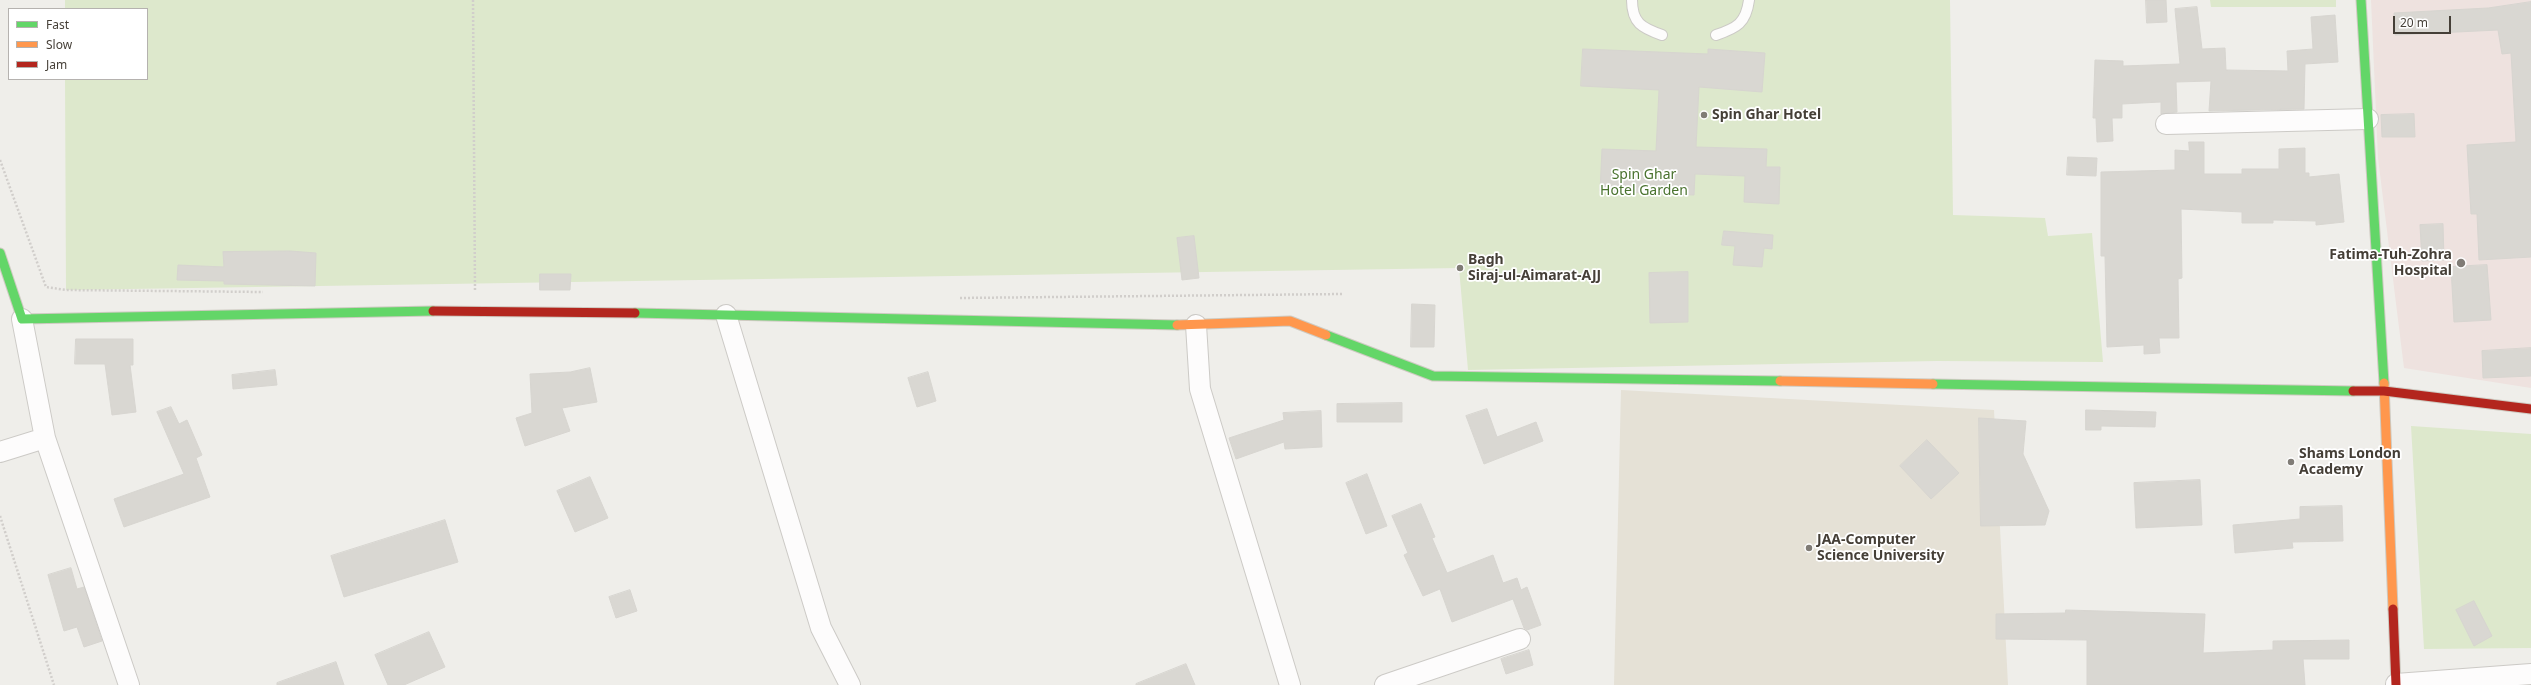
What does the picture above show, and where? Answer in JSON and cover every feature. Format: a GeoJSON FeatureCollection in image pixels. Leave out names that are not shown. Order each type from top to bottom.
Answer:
{"type":"FeatureCollection","features":[{"type":"Feature","properties":{"kind":"street"},"geometry":{"type":"LineString","coordinates":[[2361,0],[2384,391],[2396,685],[2531,674]]}},
{"type":"Feature","properties":{"kind":"street"},"geometry":{"type":"LineString","coordinates":[[2166,124],[2368,118]]}},
{"type":"Feature","properties":{"kind":"street"},"geometry":{"type":"LineString","coordinates":[[0,253],[22,319],[45,438],[129,685]]}},
{"type":"Feature","properties":{"kind":"street"},"geometry":{"type":"LineString","coordinates":[[22,319],[475,310],[1196,325],[1290,321],[1433,376],[2384,391],[2531,409]]}},
{"type":"Feature","properties":{"kind":"street"},"geometry":{"type":"LineString","coordinates":[[726,316],[821,628],[850,685]]}},
{"type":"Feature","properties":{"kind":"street"},"geometry":{"type":"LineString","coordinates":[[1196,325],[1200,389],[1290,685]]}},
{"type":"Feature","properties":{"kind":"street"},"geometry":{"type":"LineString","coordinates":[[0,452],[45,438]]}},
{"type":"Feature","properties":{"kind":"street"},"geometry":{"type":"LineString","coordinates":[[1385,685],[1520,639]]}},
{"type":"Feature","properties":{"kind":"lane"},"geometry":{"type":"LineString","coordinates":[[1632,0],[1632,11],[1641,27],[1662,35]]}},
{"type":"Feature","properties":{"kind":"lane"},"geometry":{"type":"LineString","coordinates":[[1716,35],[1735,28],[1747,14],[1749,0]]}},
{"type":"Feature","properties":{"kind":"path"},"geometry":{"type":"LineString","coordinates":[[473,0],[475,310]]}},
{"type":"Feature","properties":{"kind":"path"},"geometry":{"type":"LineString","coordinates":[[0,160],[46,287],[66,290],[269,292]]}},
{"type":"Feature","properties":{"kind":"path"},"geometry":{"type":"LineString","coordinates":[[956,298],[1342,294]]}},
{"type":"Feature","properties":{"kind":"path"},"geometry":{"type":"LineString","coordinates":[[0,516],[54,685]]}},
{"type":"Feature","properties":{"kind":"shaded area","name":"Fatima-Tuh-Zohra Hospital"},"geometry":{"type":"Polygon","coordinates":[[[2371,0],[2531,0],[2531,388],[2404,368],[2378,158],[2371,0]]]}},
{"type":"Feature","properties":{"kind":"shaded area","name":"JAA-Computer Science University"},"geometry":{"type":"Polygon","coordinates":[[[1621,390],[1994,410],[2008,685],[1614,685],[1621,390]]]}},
{"type":"Feature","properties":{"kind":"green space","name":"Spin Ghar Hotel Garden"},"geometry":{"type":"Polygon","coordinates":[[[65,0],[1950,0],[1953,215],[2045,218],[2048,236],[2092,233],[2103,362],[1937,361],[1468,370],[1459,268],[66,290],[65,80],[148,80],[148,8],[65,8],[65,0]]]}},
{"type":"Feature","properties":{"kind":"green space"},"geometry":{"type":"Polygon","coordinates":[[[2210,0],[2336,0],[2336,7],[2211,7],[2210,0]]]}},
{"type":"Feature","properties":{"kind":"green space"},"geometry":{"type":"Polygon","coordinates":[[[2411,426],[2531,434],[2531,648],[2424,649],[2411,426]]]}},
{"type":"Feature","properties":{"kind":"building"},"geometry":{"type":"Polygon","coordinates":[[[2146,0],[2166,0],[2167,22],[2147,23],[2146,0]]]}},
{"type":"Feature","properties":{"kind":"building"},"geometry":{"type":"Polygon","coordinates":[[[2531,2],[2531,257],[2479,260],[2477,214],[2471,214],[2467,145],[2516,142],[2511,53],[2502,54],[2498,30],[2395,35],[2394,13],[2488,8],[2531,2]]]}},
{"type":"Feature","properties":{"kind":"building"},"geometry":{"type":"Polygon","coordinates":[[[2197,7],[2202,49],[2225,48],[2226,70],[2288,71],[2287,51],[2313,49],[2311,17],[2335,15],[2338,62],[2305,64],[2304,109],[2209,111],[2211,81],[2176,82],[2177,112],[2161,114],[2161,102],[2122,104],[2122,118],[2112,118],[2113,141],[2097,142],[2096,118],[2093,118],[2095,60],[2123,61],[2123,66],[2180,64],[2175,9],[2197,7]]]}},
{"type":"Feature","properties":{"kind":"building"},"geometry":{"type":"Polygon","coordinates":[[[1583,49],[1708,54],[1708,49],[1765,53],[1762,92],[1699,87],[1696,147],[1767,149],[1766,167],[1780,167],[1779,204],[1744,202],[1745,176],[1695,174],[1694,195],[1600,191],[1602,149],[1656,151],[1659,90],[1581,86],[1583,49]]]}},
{"type":"Feature","properties":{"kind":"building"},"geometry":{"type":"Polygon","coordinates":[[[2414,114],[2415,137],[2382,137],[2381,115],[2414,114]]]}},
{"type":"Feature","properties":{"kind":"building"},"geometry":{"type":"Polygon","coordinates":[[[2189,142],[2204,142],[2204,174],[2242,174],[2242,169],[2279,169],[2279,149],[2305,148],[2305,173],[2309,173],[2309,177],[2339,174],[2344,222],[2316,225],[2316,221],[2273,220],[2273,223],[2242,223],[2242,212],[2181,209],[2182,278],[2178,279],[2179,338],[2159,338],[2160,353],[2144,354],[2144,345],[2107,347],[2105,256],[2101,256],[2101,172],[2175,170],[2175,150],[2189,151],[2189,142]]]}},
{"type":"Feature","properties":{"kind":"building"},"geometry":{"type":"Polygon","coordinates":[[[2068,157],[2097,158],[2096,176],[2067,175],[2068,157]]]}},
{"type":"Feature","properties":{"kind":"building"},"geometry":{"type":"Polygon","coordinates":[[[2443,224],[2444,260],[2422,261],[2420,225],[2443,224]]]}},
{"type":"Feature","properties":{"kind":"building"},"geometry":{"type":"Polygon","coordinates":[[[1724,231],[1773,235],[1772,249],[1764,248],[1762,267],[1733,265],[1735,246],[1722,245],[1724,231]]]}},
{"type":"Feature","properties":{"kind":"building"},"geometry":{"type":"Polygon","coordinates":[[[1194,236],[1199,278],[1182,280],[1177,238],[1194,236]]]}},
{"type":"Feature","properties":{"kind":"building"},"geometry":{"type":"Polygon","coordinates":[[[290,251],[316,253],[315,286],[224,284],[224,281],[177,280],[178,265],[224,267],[223,252],[290,251]]]}},
{"type":"Feature","properties":{"kind":"building"},"geometry":{"type":"Polygon","coordinates":[[[2487,265],[2491,320],[2454,322],[2451,267],[2487,265]]]}},
{"type":"Feature","properties":{"kind":"building"},"geometry":{"type":"Polygon","coordinates":[[[1688,272],[1688,322],[1650,323],[1649,273],[1688,272]]]}},
{"type":"Feature","properties":{"kind":"building"},"geometry":{"type":"Polygon","coordinates":[[[540,274],[571,274],[570,290],[540,290],[540,274]]]}},
{"type":"Feature","properties":{"kind":"building"},"geometry":{"type":"Polygon","coordinates":[[[1412,304],[1435,305],[1434,347],[1411,347],[1412,304]]]}},
{"type":"Feature","properties":{"kind":"building"},"geometry":{"type":"Polygon","coordinates":[[[76,339],[133,339],[133,365],[130,365],[136,412],[112,415],[105,364],[75,364],[76,339]]]}},
{"type":"Feature","properties":{"kind":"building"},"geometry":{"type":"Polygon","coordinates":[[[2531,348],[2531,376],[2483,378],[2482,351],[2531,348]]]}},
{"type":"Feature","properties":{"kind":"building"},"geometry":{"type":"Polygon","coordinates":[[[590,368],[597,402],[562,408],[570,431],[525,446],[516,418],[532,413],[530,374],[570,372],[590,368]]]}},
{"type":"Feature","properties":{"kind":"building"},"geometry":{"type":"Polygon","coordinates":[[[275,370],[277,385],[233,389],[232,375],[275,370]]]}},
{"type":"Feature","properties":{"kind":"building"},"geometry":{"type":"Polygon","coordinates":[[[928,372],[936,401],[917,407],[908,378],[928,372]]]}},
{"type":"Feature","properties":{"kind":"building"},"geometry":{"type":"Polygon","coordinates":[[[1402,403],[1402,422],[1337,422],[1337,404],[1402,403]]]}},
{"type":"Feature","properties":{"kind":"building"},"geometry":{"type":"Polygon","coordinates":[[[171,407],[179,424],[187,420],[202,455],[196,458],[210,497],[124,527],[114,499],[184,474],[157,412],[171,407]]]}},
{"type":"Feature","properties":{"kind":"building"},"geometry":{"type":"Polygon","coordinates":[[[1487,409],[1497,437],[1536,422],[1543,441],[1484,464],[1466,416],[1487,409]]]}},
{"type":"Feature","properties":{"kind":"building"},"geometry":{"type":"Polygon","coordinates":[[[2086,410],[2156,412],[2155,427],[2101,426],[2101,430],[2086,430],[2086,410]]]}},
{"type":"Feature","properties":{"kind":"building"},"geometry":{"type":"Polygon","coordinates":[[[1321,411],[1322,447],[1285,449],[1284,442],[1236,459],[1229,438],[1284,420],[1283,413],[1321,411]]]}},
{"type":"Feature","properties":{"kind":"building"},"geometry":{"type":"Polygon","coordinates":[[[1979,418],[2026,421],[2023,454],[2049,511],[2045,525],[1981,526],[1979,418]]]}},
{"type":"Feature","properties":{"kind":"building"},"geometry":{"type":"Polygon","coordinates":[[[1927,440],[1959,473],[1931,499],[1900,466],[1927,440]]]}},
{"type":"Feature","properties":{"kind":"building"},"geometry":{"type":"Polygon","coordinates":[[[1367,474],[1387,526],[1366,534],[1346,483],[1367,474]]]}},
{"type":"Feature","properties":{"kind":"building"},"geometry":{"type":"Polygon","coordinates":[[[590,477],[608,518],[575,532],[557,491],[590,477]]]}},
{"type":"Feature","properties":{"kind":"building"},"geometry":{"type":"Polygon","coordinates":[[[2200,480],[2202,525],[2136,528],[2134,483],[2200,480]]]}},
{"type":"Feature","properties":{"kind":"building"},"geometry":{"type":"Polygon","coordinates":[[[1421,504],[1435,537],[1432,538],[1447,573],[1493,555],[1503,583],[1517,578],[1521,590],[1527,587],[1541,625],[1527,630],[1524,628],[1513,599],[1452,622],[1440,589],[1423,596],[1404,555],[1408,553],[1392,516],[1421,504]]]}},
{"type":"Feature","properties":{"kind":"building"},"geometry":{"type":"Polygon","coordinates":[[[2342,506],[2343,541],[2292,542],[2293,548],[2235,553],[2233,525],[2300,519],[2300,507],[2342,506]]]}},
{"type":"Feature","properties":{"kind":"building"},"geometry":{"type":"Polygon","coordinates":[[[445,520],[458,562],[344,597],[331,556],[445,520]]]}},
{"type":"Feature","properties":{"kind":"building"},"geometry":{"type":"Polygon","coordinates":[[[71,568],[77,589],[84,587],[102,641],[84,647],[77,627],[64,631],[48,575],[71,568]]]}},
{"type":"Feature","properties":{"kind":"building"},"geometry":{"type":"Polygon","coordinates":[[[630,590],[637,611],[616,618],[609,597],[630,590]]]}},
{"type":"Feature","properties":{"kind":"building"},"geometry":{"type":"Polygon","coordinates":[[[2474,601],[2492,636],[2474,646],[2456,610],[2474,601]]]}},
{"type":"Feature","properties":{"kind":"building"},"geometry":{"type":"Polygon","coordinates":[[[2066,610],[2205,614],[2203,653],[2273,650],[2273,641],[2349,640],[2349,659],[2303,659],[2305,685],[2087,685],[2087,640],[1996,639],[1996,614],[2065,613],[2066,610]]]}},
{"type":"Feature","properties":{"kind":"building"},"geometry":{"type":"Polygon","coordinates":[[[429,632],[445,667],[404,685],[388,685],[375,655],[429,632]]]}},
{"type":"Feature","properties":{"kind":"building"},"geometry":{"type":"Polygon","coordinates":[[[1529,650],[1533,665],[1506,674],[1501,659],[1529,650]]]}},
{"type":"Feature","properties":{"kind":"building"},"geometry":{"type":"Polygon","coordinates":[[[336,662],[344,685],[277,685],[277,683],[336,662]]]}},
{"type":"Feature","properties":{"kind":"building"},"geometry":{"type":"Polygon","coordinates":[[[1186,664],[1195,685],[1136,685],[1136,684],[1186,664]]]}},
{"type":"Feature","properties":{"kind":"traffic: fast"},"geometry":{"type":"LineString","coordinates":[[2361,0],[2384,383]]}},
{"type":"Feature","properties":{"kind":"traffic: fast"},"geometry":{"type":"LineString","coordinates":[[0,253],[22,319],[433,311]]}},
{"type":"Feature","properties":{"kind":"traffic: fast"},"geometry":{"type":"LineString","coordinates":[[635,313],[1177,325]]}},
{"type":"Feature","properties":{"kind":"traffic: fast"},"geometry":{"type":"LineString","coordinates":[[1326,335],[1433,376],[1780,381]]}},
{"type":"Feature","properties":{"kind":"traffic: fast"},"geometry":{"type":"LineString","coordinates":[[1933,384],[2353,391]]}},
{"type":"Feature","properties":{"kind":"traffic: slow"},"geometry":{"type":"LineString","coordinates":[[1177,325],[1290,321],[1326,335]]}},
{"type":"Feature","properties":{"kind":"traffic: slow"},"geometry":{"type":"LineString","coordinates":[[1780,381],[1933,384]]}},
{"type":"Feature","properties":{"kind":"traffic: slow"},"geometry":{"type":"LineString","coordinates":[[2384,383],[2393,609]]}},
{"type":"Feature","properties":{"kind":"traffic: jam"},"geometry":{"type":"LineString","coordinates":[[433,311],[635,313]]}},
{"type":"Feature","properties":{"kind":"traffic: jam"},"geometry":{"type":"LineString","coordinates":[[2353,391],[2384,391],[2531,409]]}},
{"type":"Feature","properties":{"kind":"traffic: jam"},"geometry":{"type":"LineString","coordinates":[[2393,609],[2396,685]]}},
{"type":"Feature","properties":{"kind":"place","name":"Spin Ghar Hotel"},"geometry":{"type":"Point","coordinates":[1704,115]}},
{"type":"Feature","properties":{"kind":"place","name":"Fatima-Tuh-Zohra Hospital"},"geometry":{"type":"Point","coordinates":[2461,263]}},
{"type":"Feature","properties":{"kind":"place","name":"Bagh Siraj-ul-Aimarat-AJJ"},"geometry":{"type":"Point","coordinates":[1460,268]}},
{"type":"Feature","properties":{"kind":"place","name":"Shams London Academy"},"geometry":{"type":"Point","coordinates":[2291,462]}},
{"type":"Feature","properties":{"kind":"place","name":"JAA-Computer Science University"},"geometry":{"type":"Point","coordinates":[1809,548]}}]}
